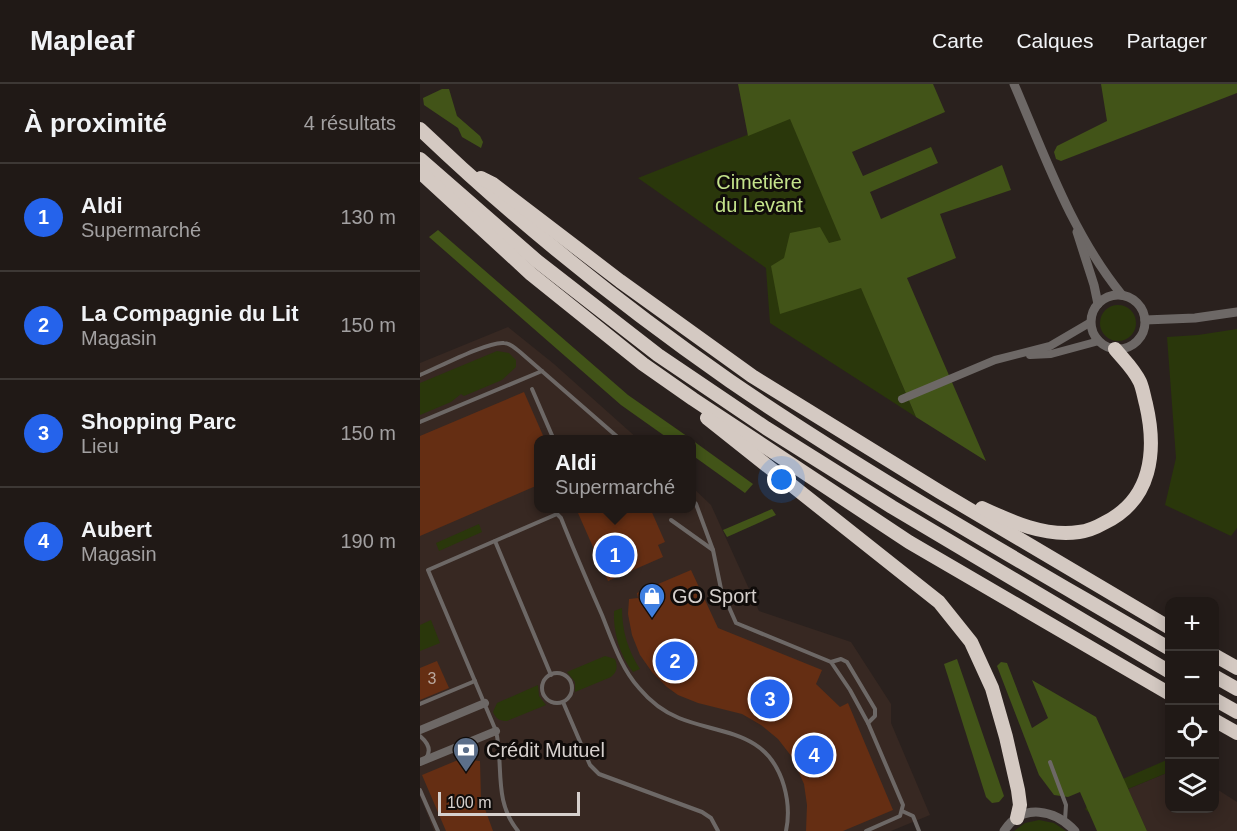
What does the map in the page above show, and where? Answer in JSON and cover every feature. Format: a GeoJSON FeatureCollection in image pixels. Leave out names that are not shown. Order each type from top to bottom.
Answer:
{"type":"FeatureCollection","features":[{"type":"Feature","properties":{"kind":"highway"},"geometry":{"type":"LineString","coordinates":[[420,129],[460,168],[567,258],[730,380],[900,489],[1165,646]]}},
{"type":"Feature","properties":{"kind":"highway"},"geometry":{"type":"LineString","coordinates":[[420,159],[537,261],[658,355],[766,428],[882,501],[1165,669]]}},
{"type":"Feature","properties":{"kind":"highway"},"geometry":{"type":"LineString","coordinates":[[460,168],[493,184],[620,281],[752,376],[940,492],[1165,625]]}},
{"type":"Feature","properties":{"kind":"highway"},"geometry":{"type":"LineString","coordinates":[[420,172],[531,274],[643,364],[693,399],[909,542],[1165,691]]}},
{"type":"Feature","properties":{"kind":"highway"},"geometry":{"type":"LineString","coordinates":[[940,492],[957,495],[1007,520],[1054,532],[1079,532],[1096,527],[1121,512],[1137,496],[1148,475],[1152,455],[1151,436],[1141,384],[1134,371],[1115,349]]}},
{"type":"Feature","properties":{"kind":"highway"},"geometry":{"type":"LineString","coordinates":[[693,399],[709,420],[939,602],[955,620],[971,642],[992,688],[1018,790],[1020,805],[1017,818]]}},
{"type":"Feature","properties":{"kind":"highway"},"geometry":{"type":"LineString","coordinates":[[1219,657],[1237,668]]}},
{"type":"Feature","properties":{"kind":"highway"},"geometry":{"type":"LineString","coordinates":[[1219,678],[1237,689]]}},
{"type":"Feature","properties":{"kind":"highway"},"geometry":{"type":"LineString","coordinates":[[1219,701],[1237,712]]}},
{"type":"Feature","properties":{"kind":"highway"},"geometry":{"type":"LineString","coordinates":[[1219,722],[1237,733]]}},
{"type":"Feature","properties":{"kind":"street"},"geometry":{"type":"LineString","coordinates":[[1014,84],[1073,218],[1098,304]]}},
{"type":"Feature","properties":{"kind":"street"},"geometry":{"type":"LineString","coordinates":[[1073,218],[1110,280],[1122,296],[1138,304],[1143,312],[1144,330],[1140,338],[1133,345],[1115,349],[1106,347],[1099,341],[1092,329],[1091,316],[1098,304],[1113,296],[1122,296]]}},
{"type":"Feature","properties":{"kind":"street"},"geometry":{"type":"LineString","coordinates":[[1145,320],[1195,318],[1237,312]]}},
{"type":"Feature","properties":{"kind":"street"},"geometry":{"type":"LineString","coordinates":[[1026,354],[1050,346],[1091,322]]}},
{"type":"Feature","properties":{"kind":"street"},"geometry":{"type":"LineString","coordinates":[[902,399],[995,360],[1012,355],[1051,354],[1099,341]]}},
{"type":"Feature","properties":{"kind":"street"},"geometry":{"type":"LineString","coordinates":[[420,730],[485,703]]}},
{"type":"Feature","properties":{"kind":"street"},"geometry":{"type":"LineString","coordinates":[[422,762],[496,731]]}},
{"type":"Feature","properties":{"kind":"street"},"geometry":{"type":"LineString","coordinates":[[1004,831],[1017,818],[1029,813],[1041,812],[1054,814],[1065,820],[1075,831]]}},
{"type":"Feature","properties":{"kind":"lane"},"geometry":{"type":"LineString","coordinates":[[420,375],[502,342],[513,347],[615,435]]}},
{"type":"Feature","properties":{"kind":"lane"},"geometry":{"type":"LineString","coordinates":[[420,422],[542,371]]}},
{"type":"Feature","properties":{"kind":"lane"},"geometry":{"type":"LineString","coordinates":[[532,389],[552,435]]}},
{"type":"Feature","properties":{"kind":"lane"},"geometry":{"type":"LineString","coordinates":[[696,504],[713,550],[721,589],[736,623],[831,663],[850,690],[867,723],[900,796],[903,812]]}},
{"type":"Feature","properties":{"kind":"lane"},"geometry":{"type":"LineString","coordinates":[[518,831],[505,807],[501,793],[500,746],[496,731],[428,570],[557,514],[561,518],[630,677],[647,697],[672,714],[700,725],[737,734],[751,741],[763,752],[782,778],[788,809],[786,831]]}},
{"type":"Feature","properties":{"kind":"lane"},"geometry":{"type":"LineString","coordinates":[[671,520],[713,550]]}},
{"type":"Feature","properties":{"kind":"lane"},"geometry":{"type":"LineString","coordinates":[[495,541],[551,675]]}},
{"type":"Feature","properties":{"kind":"lane"},"geometry":{"type":"LineString","coordinates":[[831,663],[841,659],[847,662],[875,709],[875,716],[867,723]]}},
{"type":"Feature","properties":{"kind":"lane"},"geometry":{"type":"LineString","coordinates":[[551,675],[564,675],[570,682],[571,692],[563,702],[551,703],[542,692],[543,683],[551,675]]}},
{"type":"Feature","properties":{"kind":"lane"},"geometry":{"type":"LineString","coordinates":[[420,704],[475,681]]}},
{"type":"Feature","properties":{"kind":"lane"},"geometry":{"type":"LineString","coordinates":[[563,702],[594,770],[599,774],[702,812],[711,818],[718,831]]}},
{"type":"Feature","properties":{"kind":"lane"},"geometry":{"type":"LineString","coordinates":[[420,736],[427,742],[429,749],[428,755],[422,762]]}},
{"type":"Feature","properties":{"kind":"lane"},"geometry":{"type":"LineString","coordinates":[[1050,762],[1065,805],[1065,820]]}},
{"type":"Feature","properties":{"kind":"lane"},"geometry":{"type":"LineString","coordinates":[[420,790],[438,831]]}},
{"type":"Feature","properties":{"kind":"lane"},"geometry":{"type":"LineString","coordinates":[[867,831],[897,818],[903,812]]}},
{"type":"Feature","properties":{"kind":"lane"},"geometry":{"type":"LineString","coordinates":[[903,812],[913,816],[919,831]]}},
{"type":"Feature","properties":{"kind":"shaded area"},"geometry":{"type":"Polygon","coordinates":[[[508,327],[554,364],[634,435],[534,435],[534,513],[696,513],[696,491],[711,505],[759,611],[851,642],[891,704],[891,723],[930,815],[891,831],[434,831],[420,796],[420,363],[508,327]]]}},
{"type":"Feature","properties":{"kind":"shaded area"},"geometry":{"type":"Polygon","coordinates":[[[1165,774],[1165,813],[1219,813],[1219,791],[1237,802],[1237,831],[1147,831],[1128,789],[1165,774]]]}},
{"type":"Feature","properties":{"kind":"green space"},"geometry":{"type":"Polygon","coordinates":[[[738,84],[933,84],[945,112],[852,152],[863,176],[931,147],[938,163],[870,192],[881,219],[1002,165],[1011,190],[940,214],[956,258],[907,278],[986,461],[916,417],[861,288],[780,314],[771,266],[784,258],[790,233],[820,227],[829,243],[841,240],[790,119],[748,136],[738,84]]]}},
{"type":"Feature","properties":{"kind":"green space"},"geometry":{"type":"Polygon","coordinates":[[[1101,84],[1237,84],[1237,93],[1061,161],[1056,159],[1054,152],[1057,146],[1107,121],[1101,84]]]}},
{"type":"Feature","properties":{"kind":"green space"},"geometry":{"type":"Polygon","coordinates":[[[442,89],[449,89],[457,116],[480,136],[483,142],[481,148],[462,137],[458,128],[424,105],[423,98],[442,89]]]}},
{"type":"Feature","properties":{"kind":"green space","name":"Cimetière du Levant"},"geometry":{"type":"Polygon","coordinates":[[[790,118],[916,417],[770,323],[766,268],[638,178],[790,118]]]}},
{"type":"Feature","properties":{"kind":"green space"},"geometry":{"type":"Polygon","coordinates":[[[438,230],[628,395],[685,435],[663,435],[621,405],[429,237],[438,230]]]}},
{"type":"Feature","properties":{"kind":"green space"},"geometry":{"type":"Polygon","coordinates":[[[1118,305],[1131,310],[1136,323],[1131,336],[1118,341],[1105,336],[1100,323],[1105,310],[1118,305]]]}},
{"type":"Feature","properties":{"kind":"green space"},"geometry":{"type":"Polygon","coordinates":[[[1237,329],[1237,528],[1231,536],[1165,505],[1176,458],[1167,337],[1237,329]]]}},
{"type":"Feature","properties":{"kind":"green space"},"geometry":{"type":"Polygon","coordinates":[[[497,351],[509,353],[516,360],[516,367],[502,380],[464,396],[461,394],[451,402],[420,415],[420,383],[497,351]]]}},
{"type":"Feature","properties":{"kind":"green space"},"geometry":{"type":"Polygon","coordinates":[[[696,443],[753,484],[745,493],[696,458],[696,443]]]}},
{"type":"Feature","properties":{"kind":"green space"},"geometry":{"type":"Polygon","coordinates":[[[772,509],[776,515],[727,537],[723,530],[772,509]]]}},
{"type":"Feature","properties":{"kind":"green space"},"geometry":{"type":"Polygon","coordinates":[[[479,524],[482,532],[439,551],[436,543],[479,524]]]}},
{"type":"Feature","properties":{"kind":"green space"},"geometry":{"type":"Polygon","coordinates":[[[622,608],[626,640],[640,669],[633,672],[621,651],[615,627],[614,611],[622,608]]]}},
{"type":"Feature","properties":{"kind":"green space"},"geometry":{"type":"Polygon","coordinates":[[[431,620],[440,643],[420,651],[420,625],[431,620]]]}},
{"type":"Feature","properties":{"kind":"green space"},"geometry":{"type":"Polygon","coordinates":[[[605,656],[615,659],[616,669],[613,675],[575,692],[575,682],[567,672],[605,656]]]}},
{"type":"Feature","properties":{"kind":"green space"},"geometry":{"type":"Polygon","coordinates":[[[957,659],[1004,796],[999,802],[992,803],[986,797],[944,664],[957,659]]]}},
{"type":"Feature","properties":{"kind":"green space"},"geometry":{"type":"Polygon","coordinates":[[[1001,662],[1007,663],[1032,728],[1048,718],[1032,680],[1096,717],[1147,831],[1097,831],[1080,792],[1068,797],[1054,795],[1039,775],[997,666],[1001,662]]]}},
{"type":"Feature","properties":{"kind":"green space"},"geometry":{"type":"Polygon","coordinates":[[[538,685],[539,696],[546,705],[507,721],[495,716],[493,712],[497,703],[538,685]]]}},
{"type":"Feature","properties":{"kind":"green space"},"geometry":{"type":"Polygon","coordinates":[[[1165,761],[1165,774],[1128,789],[1091,814],[1085,809],[1102,788],[1165,761]]]}},
{"type":"Feature","properties":{"kind":"green space"},"geometry":{"type":"Polygon","coordinates":[[[1039,820],[1054,823],[1066,831],[1014,831],[1025,823],[1039,820]]]}},
{"type":"Feature","properties":{"kind":"building"},"geometry":{"type":"Polygon","coordinates":[[[524,392],[543,435],[534,435],[534,487],[420,536],[420,436],[524,392]]]}},
{"type":"Feature","properties":{"kind":"building"},"geometry":{"type":"Polygon","coordinates":[[[578,513],[652,513],[665,542],[658,545],[663,557],[608,581],[578,513]]]}},
{"type":"Feature","properties":{"kind":"building"},"geometry":{"type":"Polygon","coordinates":[[[691,570],[718,628],[822,670],[816,684],[840,707],[848,703],[893,810],[843,831],[806,831],[807,805],[804,784],[792,757],[778,739],[761,725],[742,714],[698,703],[678,695],[652,672],[640,655],[632,635],[628,614],[629,599],[638,598],[637,593],[691,570]]]}},
{"type":"Feature","properties":{"kind":"building"},"geometry":{"type":"Polygon","coordinates":[[[437,661],[449,688],[420,700],[420,668],[437,661]]]}},
{"type":"Feature","properties":{"kind":"building"},"geometry":{"type":"Polygon","coordinates":[[[470,755],[471,760],[480,761],[481,798],[493,831],[446,831],[422,775],[470,755]]]}},
{"type":"Feature","properties":{"kind":"place","name":"Aldi"},"geometry":{"type":"Point","coordinates":[615,555]}},
{"type":"Feature","properties":{"kind":"place","name":"GO Sport"},"geometry":{"type":"Point","coordinates":[652,619]}},
{"type":"Feature","properties":{"kind":"place","name":"La Compagnie du Lit"},"geometry":{"type":"Point","coordinates":[675,661]}},
{"type":"Feature","properties":{"kind":"place","name":"Shopping Parc"},"geometry":{"type":"Point","coordinates":[770,699]}},
{"type":"Feature","properties":{"kind":"place","name":"Aubert"},"geometry":{"type":"Point","coordinates":[814,755]}},
{"type":"Feature","properties":{"kind":"place","name":"Crédit Mutuel"},"geometry":{"type":"Point","coordinates":[466,773]}}]}
